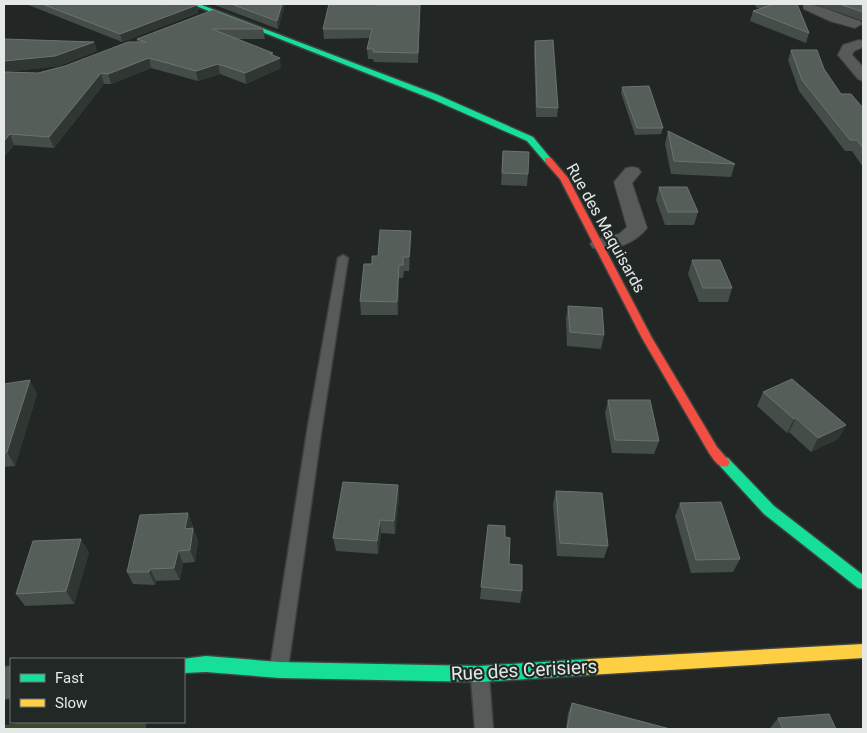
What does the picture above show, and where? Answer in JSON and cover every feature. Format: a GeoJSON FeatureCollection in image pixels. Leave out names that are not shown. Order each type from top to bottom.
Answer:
{"type":"FeatureCollection","features":[{"type":"Feature","properties":{"kind":"street","name":"Rue des Maquisards"},"geometry":{"type":"LineString","coordinates":[[194,4],[434,97],[530,139],[564,178],[600,244],[647,338],[713,450],[769,510],[863,583]]}},
{"type":"Feature","properties":{"kind":"street"},"geometry":{"type":"LineString","coordinates":[[809,4],[809,6],[835,18],[859,23]]}},
{"type":"Feature","properties":{"kind":"street"},"geometry":{"type":"LineString","coordinates":[[199,19],[216,12]]}},
{"type":"Feature","properties":{"kind":"street"},"geometry":{"type":"LineString","coordinates":[[859,23],[847,29],[849,36],[861,45]]}},
{"type":"Feature","properties":{"kind":"street"},"geometry":{"type":"LineString","coordinates":[[861,45],[848,48],[845,55],[863,76]]}},
{"type":"Feature","properties":{"kind":"street"},"geometry":{"type":"LineString","coordinates":[[600,244],[626,238],[637,228],[623,182],[632,172]]}},
{"type":"Feature","properties":{"kind":"street","name":"Rue des Cerisiers"},"geometry":{"type":"LineString","coordinates":[[185,666],[206,664],[279,670],[480,674],[863,651]]}},
{"type":"Feature","properties":{"kind":"lane"},"geometry":{"type":"LineString","coordinates":[[279,670],[315,426],[343,258]]}},
{"type":"Feature","properties":{"kind":"lane"},"geometry":{"type":"LineString","coordinates":[[480,674],[484,729]]}},
{"type":"Feature","properties":{"kind":"green space"},"geometry":{"type":"Polygon","coordinates":[[[19,723],[146,723],[146,729],[4,729],[4,725],[19,723]]]}},
{"type":"Feature","properties":{"kind":"building"},"geometry":{"type":"Polygon","coordinates":[[[42,4],[193,4],[197,5],[120,34],[42,4]]]}},
{"type":"Feature","properties":{"kind":"building"},"geometry":{"type":"Polygon","coordinates":[[[231,4],[282,4],[277,21],[231,4]]]}},
{"type":"Feature","properties":{"kind":"building"},"geometry":{"type":"Polygon","coordinates":[[[329,4],[420,5],[418,53],[373,52],[374,49],[367,49],[372,29],[323,29],[329,4]]]}},
{"type":"Feature","properties":{"kind":"building"},"geometry":{"type":"Polygon","coordinates":[[[774,4],[797,4],[809,33],[753,11],[774,4]]]}},
{"type":"Feature","properties":{"kind":"building"},"geometry":{"type":"Polygon","coordinates":[[[839,4],[863,4],[863,12],[839,4]]]}},
{"type":"Feature","properties":{"kind":"building"},"geometry":{"type":"Polygon","coordinates":[[[213,10],[263,29],[212,29],[273,53],[270,54],[280,58],[245,73],[218,64],[196,71],[149,58],[108,74],[101,73],[49,137],[10,134],[4,141],[4,72],[38,73],[65,66],[128,42],[146,42],[137,39],[213,10]]]}},
{"type":"Feature","properties":{"kind":"building"},"geometry":{"type":"Polygon","coordinates":[[[4,39],[94,42],[55,56],[4,61],[4,39]]]}},
{"type":"Feature","properties":{"kind":"building"},"geometry":{"type":"Polygon","coordinates":[[[553,40],[558,108],[537,107],[535,41],[553,40]]]}},
{"type":"Feature","properties":{"kind":"building"},"geometry":{"type":"Polygon","coordinates":[[[791,50],[817,50],[824,69],[841,94],[851,94],[863,108],[863,148],[857,140],[850,140],[802,80],[791,50]]]}},
{"type":"Feature","properties":{"kind":"building"},"geometry":{"type":"Polygon","coordinates":[[[649,86],[663,128],[637,128],[622,87],[649,86]]]}},
{"type":"Feature","properties":{"kind":"building"},"geometry":{"type":"Polygon","coordinates":[[[668,131],[735,164],[674,161],[668,131]]]}},
{"type":"Feature","properties":{"kind":"building"},"geometry":{"type":"Polygon","coordinates":[[[503,151],[529,152],[528,174],[502,173],[503,151]]]}},
{"type":"Feature","properties":{"kind":"building"},"geometry":{"type":"Polygon","coordinates":[[[659,187],[687,187],[698,212],[668,212],[659,187]]]}},
{"type":"Feature","properties":{"kind":"building"},"geometry":{"type":"Polygon","coordinates":[[[380,230],[411,231],[409,257],[403,257],[403,265],[399,265],[397,302],[360,301],[364,264],[372,264],[372,256],[378,256],[380,230]]]}},
{"type":"Feature","properties":{"kind":"building"},"geometry":{"type":"Polygon","coordinates":[[[692,260],[720,260],[732,288],[703,288],[692,260]]]}},
{"type":"Feature","properties":{"kind":"building"},"geometry":{"type":"Polygon","coordinates":[[[568,306],[602,308],[604,335],[570,332],[568,306]]]}},
{"type":"Feature","properties":{"kind":"building"},"geometry":{"type":"Polygon","coordinates":[[[792,379],[846,425],[818,438],[763,392],[792,379]]]}},
{"type":"Feature","properties":{"kind":"building"},"geometry":{"type":"Polygon","coordinates":[[[30,380],[7,452],[4,453],[4,384],[30,380]]]}},
{"type":"Feature","properties":{"kind":"building"},"geometry":{"type":"Polygon","coordinates":[[[608,400],[650,400],[659,441],[615,440],[608,400]]]}},
{"type":"Feature","properties":{"kind":"building"},"geometry":{"type":"Polygon","coordinates":[[[343,482],[398,485],[394,521],[380,520],[377,541],[333,538],[343,482]]]}},
{"type":"Feature","properties":{"kind":"building"},"geometry":{"type":"Polygon","coordinates":[[[556,491],[602,493],[608,546],[560,543],[556,491]]]}},
{"type":"Feature","properties":{"kind":"building"},"geometry":{"type":"Polygon","coordinates":[[[721,502],[740,559],[696,560],[680,503],[721,502]]]}},
{"type":"Feature","properties":{"kind":"building"},"geometry":{"type":"Polygon","coordinates":[[[188,513],[185,529],[193,528],[190,550],[178,551],[174,568],[150,569],[149,572],[127,572],[140,515],[188,513]]]}},
{"type":"Feature","properties":{"kind":"building"},"geometry":{"type":"Polygon","coordinates":[[[488,525],[505,526],[505,537],[510,538],[509,564],[522,565],[522,591],[481,587],[488,525]]]}},
{"type":"Feature","properties":{"kind":"building"},"geometry":{"type":"Polygon","coordinates":[[[81,539],[66,591],[16,594],[33,541],[81,539]]]}},
{"type":"Feature","properties":{"kind":"building"},"geometry":{"type":"Polygon","coordinates":[[[572,703],[670,729],[567,729],[572,703]]]}},
{"type":"Feature","properties":{"kind":"building"},"geometry":{"type":"Polygon","coordinates":[[[829,714],[836,729],[783,729],[778,718],[829,714]]]}},
{"type":"Feature","properties":{"kind":"traffic: fast"},"geometry":{"type":"LineString","coordinates":[[194,4],[435,97],[530,139],[548,160]]}},
{"type":"Feature","properties":{"kind":"traffic: fast"},"geometry":{"type":"LineString","coordinates":[[724,462],[769,510],[863,583]]}},
{"type":"Feature","properties":{"kind":"traffic: fast"},"geometry":{"type":"LineString","coordinates":[[185,666],[206,664],[279,670],[480,674],[589,667]]}},
{"type":"Feature","properties":{"kind":"traffic: slow"},"geometry":{"type":"LineString","coordinates":[[589,667],[863,651]]}},
{"type":"Feature","properties":{"kind":"traffic: jam"},"geometry":{"type":"LineString","coordinates":[[548,160],[564,178],[647,338],[713,450],[724,462]]}}]}
